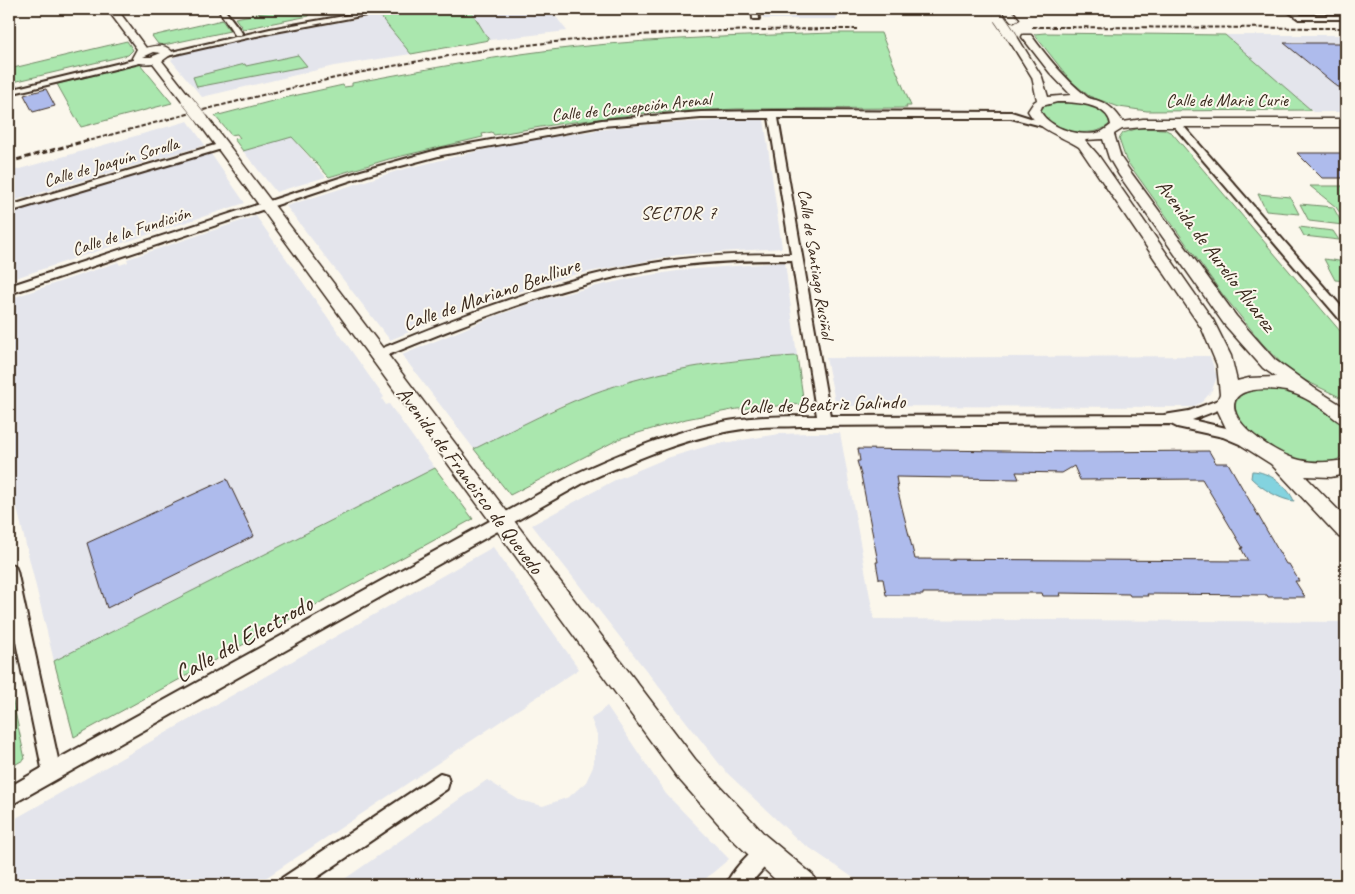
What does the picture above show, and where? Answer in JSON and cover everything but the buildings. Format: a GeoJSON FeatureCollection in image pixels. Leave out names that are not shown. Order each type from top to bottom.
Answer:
{"type":"FeatureCollection","features":[{"type":"Feature","properties":{"kind":"main road"},"geometry":{"type":"LineString","coordinates":[[1020,28],[1050,68],[1064,83],[1085,101],[1109,111]]}},
{"type":"Feature","properties":{"kind":"main road"},"geometry":{"type":"LineString","coordinates":[[1039,104],[1034,111],[1036,116],[1042,122],[1062,132],[1085,136],[1112,130]]}},
{"type":"Feature","properties":{"kind":"street"},"geometry":{"type":"LineString","coordinates":[[9,10],[16,9]]}},
{"type":"Feature","properties":{"kind":"street"},"geometry":{"type":"LineString","coordinates":[[112,9],[142,49],[140,56]]}},
{"type":"Feature","properties":{"kind":"street","name":"Avenida de Francisco de Quevedo"},"geometry":{"type":"LineString","coordinates":[[120,9],[160,53],[186,100],[203,120],[686,768],[734,824],[764,853],[804,885]]}},
{"type":"Feature","properties":{"kind":"street"},"geometry":{"type":"LineString","coordinates":[[221,9],[238,33]]}},
{"type":"Feature","properties":{"kind":"street"},"geometry":{"type":"LineString","coordinates":[[160,53],[238,33],[317,16],[368,9]]}},
{"type":"Feature","properties":{"kind":"street"},"geometry":{"type":"LineString","coordinates":[[9,86],[140,56],[395,9]]}},
{"type":"Feature","properties":{"kind":"street"},"geometry":{"type":"LineString","coordinates":[[993,9],[1037,77],[1039,104],[1061,98],[1085,101]]}},
{"type":"Feature","properties":{"kind":"street"},"geometry":{"type":"LineString","coordinates":[[1006,9],[1020,28]]}},
{"type":"Feature","properties":{"kind":"street"},"geometry":{"type":"LineString","coordinates":[[1288,9],[1299,16],[1346,17]]}},
{"type":"Feature","properties":{"kind":"street"},"geometry":{"type":"LineString","coordinates":[[9,92],[140,56]]}},
{"type":"Feature","properties":{"kind":"street","name":"Calle de Concepción Arenal"},"geometry":{"type":"LineString","coordinates":[[1011,114],[1039,104]]}},
{"type":"Feature","properties":{"kind":"street","name":"Calle de Marie Curie"},"geometry":{"type":"LineString","coordinates":[[1109,111],[1143,117],[1346,118]]}},
{"type":"Feature","properties":{"kind":"street","name":"Avenida de Aurelio Álvarez"},"geometry":{"type":"LineString","coordinates":[[1109,111],[1116,118],[1112,130],[1115,158],[1126,175],[1230,320],[1269,364],[1306,390]]}},
{"type":"Feature","properties":{"kind":"street","name":"Calle de Concepción Arenal"},"geometry":{"type":"LineString","coordinates":[[265,205],[364,173],[442,152],[499,140],[652,118],[773,114],[1011,114],[1042,122]]}},
{"type":"Feature","properties":{"kind":"street","name":"Calle de Santiago Rusiñol"},"geometry":{"type":"LineString","coordinates":[[773,114],[824,421]]}},
{"type":"Feature","properties":{"kind":"street","name":"Calle de Marie Curie"},"geometry":{"type":"LineString","coordinates":[[1112,130],[1143,123],[1346,123]]}},
{"type":"Feature","properties":{"kind":"street"},"geometry":{"type":"LineString","coordinates":[[1176,123],[1346,319]]}},
{"type":"Feature","properties":{"kind":"street","name":"Avenida de Aurelio Álvarez"},"geometry":{"type":"LineString","coordinates":[[1062,132],[1083,144],[1094,158],[1205,320],[1217,342],[1226,365],[1226,411],[1230,421],[1250,443],[1273,458]]}},
{"type":"Feature","properties":{"kind":"street","name":"Calle de Joaquín Sorolla"},"geometry":{"type":"LineString","coordinates":[[9,209],[222,146]]}},
{"type":"Feature","properties":{"kind":"street","name":"Calle de la Fundición"},"geometry":{"type":"LineString","coordinates":[[9,290],[265,205]]}},
{"type":"Feature","properties":{"kind":"street","name":"Calle de Mariano Benlliure"},"geometry":{"type":"LineString","coordinates":[[377,355],[468,317],[534,294],[600,276],[648,267],[704,260],[797,257]]}},
{"type":"Feature","properties":{"kind":"street"},"geometry":{"type":"LineString","coordinates":[[1227,398],[1240,386],[1264,381],[1285,384],[1306,390],[1338,406],[1346,418]]}},
{"type":"Feature","properties":{"kind":"street","name":"Calle de Beatriz Galindo"},"geometry":{"type":"LineString","coordinates":[[501,522],[580,478],[627,456],[668,442],[751,424],[824,421],[1164,420],[1191,416],[1227,398]]}},
{"type":"Feature","properties":{"kind":"street","name":"Calle de Beatriz Galindo"},"geometry":{"type":"LineString","coordinates":[[1164,420],[1196,425],[1226,433],[1250,443]]}},
{"type":"Feature","properties":{"kind":"street"},"geometry":{"type":"LineString","coordinates":[[1273,458],[1308,470],[1327,471],[1346,467]]}},
{"type":"Feature","properties":{"kind":"street"},"geometry":{"type":"LineString","coordinates":[[1273,458],[1310,491],[1346,531]]}},
{"type":"Feature","properties":{"kind":"street","name":"Calle del Electrodo"},"geometry":{"type":"LineString","coordinates":[[9,796],[501,522]]}},
{"type":"Feature","properties":{"kind":"street"},"geometry":{"type":"LineString","coordinates":[[9,571],[52,773]]}},
{"type":"Feature","properties":{"kind":"street"},"geometry":{"type":"LineString","coordinates":[[289,885],[440,782]]}},
{"type":"Feature","properties":{"kind":"street"},"geometry":{"type":"LineString","coordinates":[[736,885],[764,853]]}},
{"type":"Feature","properties":{"kind":"shaded area"},"geometry":{"type":"Polygon","coordinates":[[[470,9],[550,9],[567,31],[489,40],[470,9]]]}},
{"type":"Feature","properties":{"kind":"shaded area"},"geometry":{"type":"Polygon","coordinates":[[[761,9],[828,9],[830,15],[836,15],[837,19],[763,19],[761,9]]]}},
{"type":"Feature","properties":{"kind":"shaded area"},"geometry":{"type":"Polygon","coordinates":[[[379,15],[411,54],[334,66],[202,97],[171,60],[176,55],[264,36],[379,15]]]}},
{"type":"Feature","properties":{"kind":"shaded area"},"geometry":{"type":"Polygon","coordinates":[[[1225,35],[1346,35],[1346,112],[1313,112],[1225,35]]]}},
{"type":"Feature","properties":{"kind":"shaded area"},"geometry":{"type":"Polygon","coordinates":[[[764,119],[782,248],[677,255],[573,275],[467,308],[390,340],[286,206],[400,170],[512,143],[619,127],[764,119]]]}},
{"type":"Feature","properties":{"kind":"shaded area"},"geometry":{"type":"Polygon","coordinates":[[[188,121],[205,145],[9,202],[9,172],[188,121]]]}},
{"type":"Feature","properties":{"kind":"shaded area"},"geometry":{"type":"Polygon","coordinates":[[[292,137],[326,177],[276,192],[243,151],[292,137]]]}},
{"type":"Feature","properties":{"kind":"shaded area"},"geometry":{"type":"Polygon","coordinates":[[[211,154],[245,203],[9,280],[9,213],[211,154]]]}},
{"type":"Feature","properties":{"kind":"shaded area"},"geometry":{"type":"Polygon","coordinates":[[[256,216],[384,397],[382,399],[386,405],[389,404],[435,468],[54,661],[9,475],[9,299],[118,262],[120,265],[128,262],[127,259],[256,216]]]}},
{"type":"Feature","properties":{"kind":"shaded area"},"geometry":{"type":"Polygon","coordinates":[[[785,262],[797,356],[717,362],[638,379],[560,406],[474,449],[402,355],[493,317],[541,300],[588,288],[637,277],[684,270],[785,262]]]}},
{"type":"Feature","properties":{"kind":"shaded area"},"geometry":{"type":"Polygon","coordinates":[[[1210,356],[1217,377],[1211,392],[1202,402],[1192,407],[836,406],[826,358],[1210,356]]]}},
{"type":"Feature","properties":{"kind":"shaded area"},"geometry":{"type":"Polygon","coordinates":[[[840,433],[874,619],[1346,622],[1346,885],[864,885],[798,840],[725,771],[532,525],[615,480],[667,458],[711,445],[780,434],[840,433]]]}},
{"type":"Feature","properties":{"kind":"shaded area"},"geometry":{"type":"Polygon","coordinates":[[[493,547],[579,669],[255,885],[9,885],[9,832],[11,830],[11,821],[493,547]]]}},
{"type":"Feature","properties":{"kind":"shaded area"},"geometry":{"type":"Polygon","coordinates":[[[607,706],[666,794],[729,859],[698,885],[336,885],[487,780],[519,800],[543,806],[569,797],[586,782],[593,767],[598,737],[591,719],[607,706]]]}},
{"type":"Feature","properties":{"kind":"green space"},"geometry":{"type":"Polygon","coordinates":[[[283,9],[304,9],[309,16],[243,29],[235,18],[283,9]]]}},
{"type":"Feature","properties":{"kind":"green space"},"geometry":{"type":"Polygon","coordinates":[[[417,9],[470,9],[489,40],[411,54],[379,15],[417,9]]]}},
{"type":"Feature","properties":{"kind":"green space"},"geometry":{"type":"Polygon","coordinates":[[[222,20],[230,31],[164,45],[158,44],[152,36],[222,20]]]}},
{"type":"Feature","properties":{"kind":"green space"},"geometry":{"type":"Polygon","coordinates":[[[832,33],[881,33],[911,106],[906,106],[907,108],[736,109],[647,113],[558,124],[494,135],[492,132],[482,134],[483,137],[389,159],[329,177],[292,137],[243,151],[234,139],[240,138],[237,134],[231,135],[215,116],[343,85],[344,87],[352,86],[352,83],[521,54],[641,41],[832,33]]]}},
{"type":"Feature","properties":{"kind":"green space"},"geometry":{"type":"Polygon","coordinates":[[[1034,34],[1225,35],[1311,110],[1147,111],[1119,107],[1089,96],[1071,81],[1034,34]]]}},
{"type":"Feature","properties":{"kind":"green space"},"geometry":{"type":"Polygon","coordinates":[[[127,41],[133,50],[128,55],[9,83],[9,69],[127,41]]]}},
{"type":"Feature","properties":{"kind":"green space"},"geometry":{"type":"Polygon","coordinates":[[[298,55],[307,66],[197,87],[193,77],[245,64],[246,66],[298,55]]]}},
{"type":"Feature","properties":{"kind":"green space"},"geometry":{"type":"Polygon","coordinates":[[[140,64],[172,103],[81,127],[57,84],[140,64]]]}},
{"type":"Feature","properties":{"kind":"green space"},"geometry":{"type":"Polygon","coordinates":[[[1055,102],[1087,104],[1095,107],[1102,110],[1110,123],[1105,128],[1089,132],[1070,131],[1053,126],[1047,122],[1040,112],[1044,106],[1055,102]]]}},
{"type":"Feature","properties":{"kind":"green space"},"geometry":{"type":"Polygon","coordinates":[[[1139,128],[1164,129],[1172,133],[1346,338],[1346,400],[1300,378],[1284,366],[1262,343],[1223,295],[1126,160],[1119,139],[1123,133],[1139,128]]]}},
{"type":"Feature","properties":{"kind":"green space"},"geometry":{"type":"Polygon","coordinates":[[[1310,186],[1346,186],[1346,222],[1336,207],[1310,186]]]}},
{"type":"Feature","properties":{"kind":"green space"},"geometry":{"type":"Polygon","coordinates":[[[1258,194],[1290,197],[1299,214],[1266,211],[1258,194]]]}},
{"type":"Feature","properties":{"kind":"green space"},"geometry":{"type":"Polygon","coordinates":[[[1300,204],[1333,207],[1343,225],[1309,221],[1300,204]]]}},
{"type":"Feature","properties":{"kind":"green space"},"geometry":{"type":"Polygon","coordinates":[[[1299,227],[1333,231],[1339,240],[1304,236],[1299,227]]]}},
{"type":"Feature","properties":{"kind":"green space"},"geometry":{"type":"Polygon","coordinates":[[[1324,259],[1346,262],[1346,281],[1335,280],[1324,259]]]}},
{"type":"Feature","properties":{"kind":"green space"},"geometry":{"type":"Polygon","coordinates":[[[797,356],[804,404],[737,409],[686,419],[621,438],[510,495],[474,449],[560,407],[617,385],[676,370],[706,365],[797,356]]]}},
{"type":"Feature","properties":{"kind":"green space"},"geometry":{"type":"Polygon","coordinates":[[[1271,388],[1316,403],[1336,417],[1343,425],[1346,435],[1346,451],[1338,459],[1318,464],[1294,460],[1271,449],[1252,435],[1239,419],[1235,404],[1245,393],[1271,388]]]}},
{"type":"Feature","properties":{"kind":"green space"},"geometry":{"type":"Polygon","coordinates":[[[435,468],[473,519],[74,737],[54,661],[435,468]]]}},
{"type":"Feature","properties":{"kind":"green space"},"geometry":{"type":"Polygon","coordinates":[[[9,683],[25,759],[9,768],[9,683]]]}},
{"type":"Feature","properties":{"kind":"water"},"geometry":{"type":"Polygon","coordinates":[[[1252,471],[1277,480],[1294,501],[1277,496],[1260,486],[1251,478],[1252,471]]]}},
{"type":"Feature","properties":{"kind":"railway"},"geometry":{"type":"LineString","coordinates":[[1032,27],[1346,28]]}},
{"type":"Feature","properties":{"kind":"railway"},"geometry":{"type":"LineString","coordinates":[[84,142],[237,101],[340,77],[391,66],[495,49],[585,39],[676,33],[857,29]]}},
{"type":"Feature","properties":{"kind":"railway"},"geometry":{"type":"LineString","coordinates":[[9,162],[89,140]]}},
{"type":"Feature","properties":{"kind":"district","name":"SECTOR 7"},"geometry":{"type":"Point","coordinates":[679,212]}}]}
